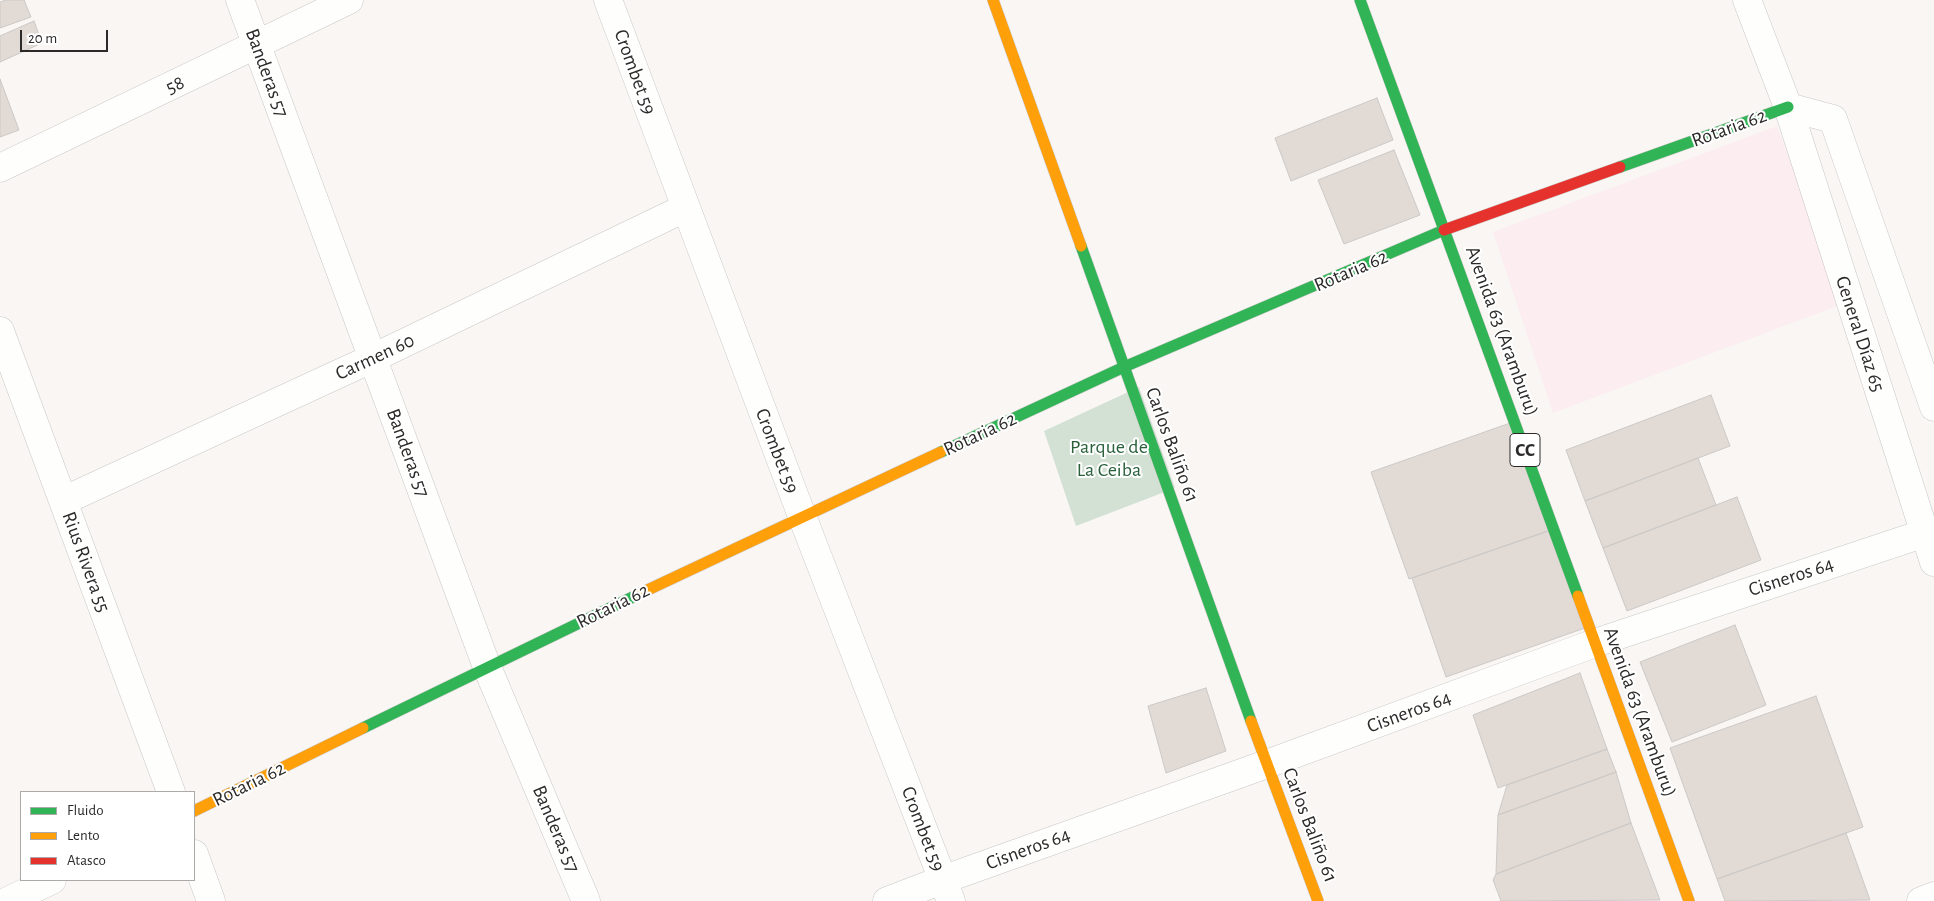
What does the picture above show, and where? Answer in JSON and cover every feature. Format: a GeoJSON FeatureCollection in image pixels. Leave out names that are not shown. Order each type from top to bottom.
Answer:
{"type":"FeatureCollection","features":[{"type":"Feature","properties":{"kind":"main road","name":"Carlos Baliño 61"},"geometry":{"type":"LineString","coordinates":[[993,0],[1318,901]]}},
{"type":"Feature","properties":{"kind":"main road","name":"Avenida 63 (Aramburu)"},"geometry":{"type":"LineString","coordinates":[[1360,0],[1689,901]]}},
{"type":"Feature","properties":{"kind":"main road","name":"Rotaria 62"},"geometry":{"type":"LineString","coordinates":[[195,811],[487,667],[802,516],[1124,367],[1445,230],[1788,106]]}},
{"type":"Feature","properties":{"kind":"street","name":"Banderas 57"},"geometry":{"type":"LineString","coordinates":[[240,0],[487,667],[586,901]]}},
{"type":"Feature","properties":{"kind":"street","name":"58"},"geometry":{"type":"LineString","coordinates":[[0,168],[349,0]]}},
{"type":"Feature","properties":{"kind":"street","name":"Crombet 59"},"geometry":{"type":"LineString","coordinates":[[608,0],[685,208],[946,890]]}},
{"type":"Feature","properties":{"kind":"street","name":"General Díaz 65"},"geometry":{"type":"LineString","coordinates":[[1747,0],[1788,106],[1929,532],[1934,562]]}},
{"type":"Feature","properties":{"kind":"street"},"geometry":{"type":"LineString","coordinates":[[1788,106],[1833,119],[1934,407]]}},
{"type":"Feature","properties":{"kind":"street","name":"Carmen 60"},"geometry":{"type":"LineString","coordinates":[[63,501],[373,358],[685,208]]}},
{"type":"Feature","properties":{"kind":"street","name":"Rius Rivera 55"},"geometry":{"type":"LineString","coordinates":[[0,331],[171,791]]}},
{"type":"Feature","properties":{"kind":"street","name":"Cisneros 64"},"geometry":{"type":"LineString","coordinates":[[887,901],[946,890],[1267,764],[1595,643],[1929,532]]}},
{"type":"Feature","properties":{"kind":"street"},"geometry":{"type":"LineString","coordinates":[[195,857],[211,901]]}},
{"type":"Feature","properties":{"kind":"street"},"geometry":{"type":"LineString","coordinates":[[8,901],[50,881]]}},
{"type":"Feature","properties":{"kind":"street"},"geometry":{"type":"LineString","coordinates":[[1920,901],[1934,896]]}},
{"type":"Feature","properties":{"kind":"shaded area"},"geometry":{"type":"Polygon","coordinates":[[[1777,126],[1845,303],[1553,413],[1493,232],[1777,126]]]}},
{"type":"Feature","properties":{"kind":"green space","name":"Parque de La Ceiba"},"geometry":{"type":"Polygon","coordinates":[[[1139,387],[1175,488],[1076,526],[1044,431],[1139,387]]]}},
{"type":"Feature","properties":{"kind":"building"},"geometry":{"type":"Polygon","coordinates":[[[24,0],[31,17],[0,28],[0,2],[24,0]]]}},
{"type":"Feature","properties":{"kind":"building"},"geometry":{"type":"Polygon","coordinates":[[[34,21],[42,43],[0,62],[0,36],[34,21]]]}},
{"type":"Feature","properties":{"kind":"building"},"geometry":{"type":"Polygon","coordinates":[[[0,79],[19,130],[0,137],[0,79]]]}},
{"type":"Feature","properties":{"kind":"building"},"geometry":{"type":"Polygon","coordinates":[[[1377,98],[1393,140],[1291,181],[1275,138],[1377,98]]]}},
{"type":"Feature","properties":{"kind":"building"},"geometry":{"type":"Polygon","coordinates":[[[1394,150],[1420,215],[1344,244],[1318,180],[1394,150]]]}},
{"type":"Feature","properties":{"kind":"building"},"geometry":{"type":"Polygon","coordinates":[[[1711,395],[1730,446],[1585,501],[1566,450],[1711,395]]]}},
{"type":"Feature","properties":{"kind":"building"},"geometry":{"type":"Polygon","coordinates":[[[1513,422],[1551,530],[1409,579],[1371,472],[1513,422]]]}},
{"type":"Feature","properties":{"kind":"building"},"geometry":{"type":"Polygon","coordinates":[[[1698,458],[1716,505],[1603,548],[1585,501],[1698,458]]]}},
{"type":"Feature","properties":{"kind":"building"},"geometry":{"type":"Polygon","coordinates":[[[1737,497],[1761,560],[1627,611],[1603,548],[1737,497]]]}},
{"type":"Feature","properties":{"kind":"building"},"geometry":{"type":"Polygon","coordinates":[[[1551,530],[1585,628],[1446,677],[1412,578],[1551,530]]]}},
{"type":"Feature","properties":{"kind":"building"},"geometry":{"type":"Polygon","coordinates":[[[1735,625],[1766,705],[1672,742],[1640,662],[1735,625]]]}},
{"type":"Feature","properties":{"kind":"building"},"geometry":{"type":"Polygon","coordinates":[[[1580,673],[1607,749],[1498,788],[1473,715],[1580,673]]]}},
{"type":"Feature","properties":{"kind":"building"},"geometry":{"type":"Polygon","coordinates":[[[1206,688],[1226,751],[1166,773],[1148,706],[1206,688]]]}},
{"type":"Feature","properties":{"kind":"building"},"geometry":{"type":"Polygon","coordinates":[[[1816,696],[1863,827],[1717,879],[1670,748],[1816,696]]]}},
{"type":"Feature","properties":{"kind":"building"},"geometry":{"type":"Polygon","coordinates":[[[1607,749],[1616,772],[1498,815],[1507,785],[1607,749]]]}},
{"type":"Feature","properties":{"kind":"building"},"geometry":{"type":"Polygon","coordinates":[[[1616,772],[1631,823],[1496,874],[1498,815],[1616,772]]]}},
{"type":"Feature","properties":{"kind":"building"},"geometry":{"type":"Polygon","coordinates":[[[1631,823],[1660,900],[1501,901],[1493,880],[1496,874],[1631,823]]]}},
{"type":"Feature","properties":{"kind":"building"},"geometry":{"type":"Polygon","coordinates":[[[1846,833],[1870,900],[1725,901],[1717,879],[1846,833]]]}},
{"type":"Feature","properties":{"kind":"traffic: fast"},"geometry":{"type":"LineString","coordinates":[[1360,0],[1578,596]]}},
{"type":"Feature","properties":{"kind":"traffic: fast"},"geometry":{"type":"LineString","coordinates":[[1620,167],[1788,107]]}},
{"type":"Feature","properties":{"kind":"traffic: fast"},"geometry":{"type":"LineString","coordinates":[[941,452],[1124,367],[1444,230]]}},
{"type":"Feature","properties":{"kind":"traffic: fast"},"geometry":{"type":"LineString","coordinates":[[1081,246],[1251,721]]}},
{"type":"Feature","properties":{"kind":"traffic: fast"},"geometry":{"type":"LineString","coordinates":[[363,728],[639,594]]}},
{"type":"Feature","properties":{"kind":"traffic: slow"},"geometry":{"type":"LineString","coordinates":[[993,0],[1081,246]]}},
{"type":"Feature","properties":{"kind":"traffic: slow"},"geometry":{"type":"LineString","coordinates":[[639,594],[941,452]]}},
{"type":"Feature","properties":{"kind":"traffic: slow"},"geometry":{"type":"LineString","coordinates":[[1578,596],[1689,901]]}},
{"type":"Feature","properties":{"kind":"traffic: slow"},"geometry":{"type":"LineString","coordinates":[[1251,721],[1318,901]]}},
{"type":"Feature","properties":{"kind":"traffic: slow"},"geometry":{"type":"LineString","coordinates":[[195,811],[363,728]]}},
{"type":"Feature","properties":{"kind":"traffic: jam"},"geometry":{"type":"LineString","coordinates":[[1444,230],[1620,167]]}}]}
